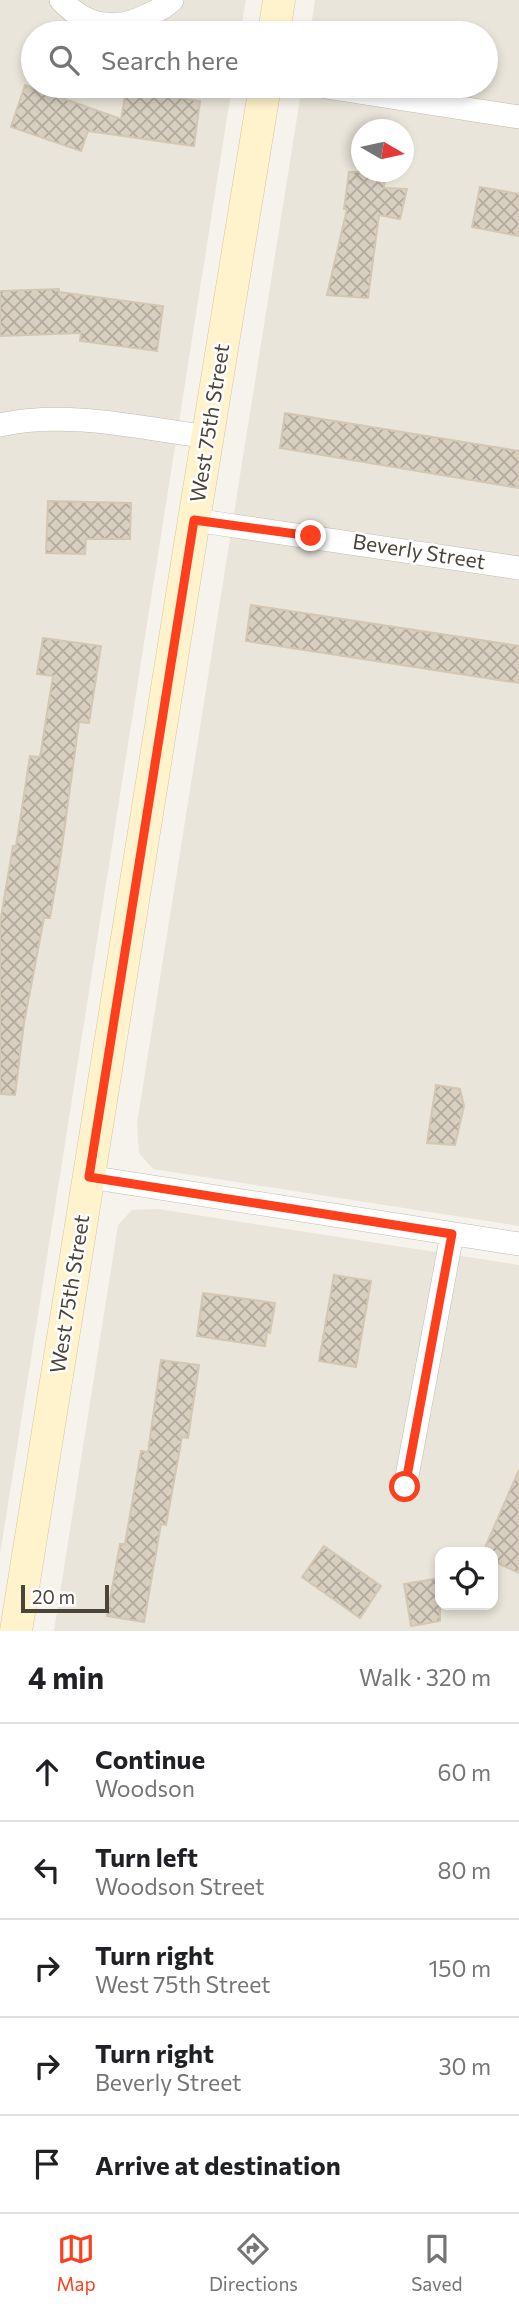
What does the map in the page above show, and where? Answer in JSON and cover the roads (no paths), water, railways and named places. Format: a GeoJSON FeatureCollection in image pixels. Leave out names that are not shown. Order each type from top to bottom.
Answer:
{"type":"FeatureCollection","features":[{"type":"Feature","properties":{"kind":"main road"},"geometry":{"type":"LineString","coordinates":[[276,21],[279,0]]}},
{"type":"Feature","properties":{"kind":"main road","name":"West 75th Street"},"geometry":{"type":"LineString","coordinates":[[16,1631],[263,98]]}},
{"type":"Feature","properties":{"kind":"street"},"geometry":{"type":"LineString","coordinates":[[61,0],[72,12],[93,21]]}},
{"type":"Feature","properties":{"kind":"street"},"geometry":{"type":"LineString","coordinates":[[137,21],[172,0]]}},
{"type":"Feature","properties":{"kind":"street"},"geometry":{"type":"LineString","coordinates":[[397,98],[519,117]]}},
{"type":"Feature","properties":{"kind":"street"},"geometry":{"type":"LineString","coordinates":[[0,425],[48,419],[101,422],[208,437]]}},
{"type":"Feature","properties":{"kind":"street","name":"Beverly Street"},"geometry":{"type":"LineString","coordinates":[[194,520],[519,568]]}},
{"type":"Feature","properties":{"kind":"street"},"geometry":{"type":"LineString","coordinates":[[89,1177],[519,1244]]}},
{"type":"Feature","properties":{"kind":"street"},"geometry":{"type":"LineString","coordinates":[[405,1487],[452,1234]]}}]}
